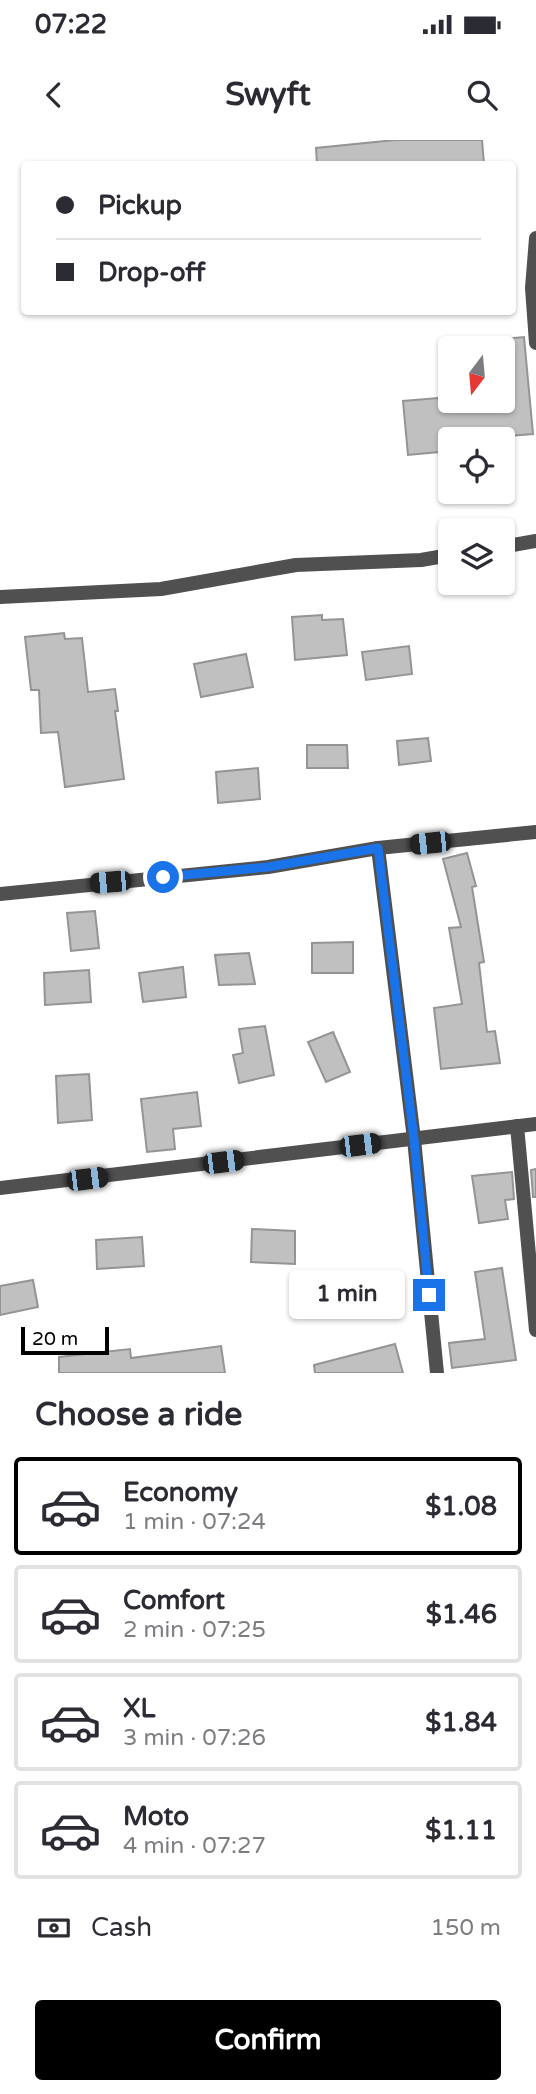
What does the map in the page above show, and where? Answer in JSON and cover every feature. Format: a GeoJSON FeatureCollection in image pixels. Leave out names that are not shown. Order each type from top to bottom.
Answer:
{"type":"FeatureCollection","features":[{"type":"Feature","properties":{"kind":"street"},"geometry":{"type":"LineString","coordinates":[[536,238],[532,288],[536,343]]}},
{"type":"Feature","properties":{"kind":"street"},"geometry":{"type":"LineString","coordinates":[[515,545],[536,541]]}},
{"type":"Feature","properties":{"kind":"street"},"geometry":{"type":"LineString","coordinates":[[0,597],[161,589],[296,565],[438,557]]}},
{"type":"Feature","properties":{"kind":"street"},"geometry":{"type":"LineString","coordinates":[[0,894],[268,867],[378,848],[536,832]]}},
{"type":"Feature","properties":{"kind":"street"},"geometry":{"type":"LineString","coordinates":[[378,848],[414,1139],[437,1373]]}},
{"type":"Feature","properties":{"kind":"street"},"geometry":{"type":"LineString","coordinates":[[0,1188],[536,1124]]}},
{"type":"Feature","properties":{"kind":"street"},"geometry":{"type":"LineString","coordinates":[[517,1126],[536,1330]]}},
{"type":"Feature","properties":{"kind":"building"},"geometry":{"type":"Polygon","coordinates":[[[395,140],[482,140],[484,161],[317,161],[316,148],[395,140]]]}},
{"type":"Feature","properties":{"kind":"building"},"geometry":{"type":"Polygon","coordinates":[[[524,337],[533,434],[515,436],[515,427],[438,427],[438,452],[408,455],[403,401],[438,398],[438,413],[515,413],[515,338],[524,337]]]}},
{"type":"Feature","properties":{"kind":"building"},"geometry":{"type":"Polygon","coordinates":[[[322,615],[322,620],[343,619],[347,655],[295,660],[292,617],[322,615]]]}},
{"type":"Feature","properties":{"kind":"building"},"geometry":{"type":"Polygon","coordinates":[[[64,633],[65,639],[82,638],[88,692],[115,689],[118,711],[115,711],[124,779],[65,787],[58,732],[41,733],[39,690],[31,690],[25,637],[64,633]]]}},
{"type":"Feature","properties":{"kind":"building"},"geometry":{"type":"Polygon","coordinates":[[[409,646],[412,674],[366,680],[362,652],[409,646]]]}},
{"type":"Feature","properties":{"kind":"building"},"geometry":{"type":"Polygon","coordinates":[[[246,654],[253,687],[201,697],[194,664],[246,654]]]}},
{"type":"Feature","properties":{"kind":"building"},"geometry":{"type":"Polygon","coordinates":[[[428,738],[431,761],[399,765],[397,741],[428,738]]]}},
{"type":"Feature","properties":{"kind":"building"},"geometry":{"type":"Polygon","coordinates":[[[307,745],[347,745],[348,768],[307,768],[307,745]]]}},
{"type":"Feature","properties":{"kind":"building"},"geometry":{"type":"Polygon","coordinates":[[[258,768],[260,799],[218,803],[216,772],[258,768]]]}},
{"type":"Feature","properties":{"kind":"building"},"geometry":{"type":"Polygon","coordinates":[[[467,853],[476,886],[472,887],[484,962],[479,963],[487,1032],[495,1031],[500,1063],[441,1069],[434,1008],[462,1004],[449,928],[461,927],[443,859],[467,853]]]}},
{"type":"Feature","properties":{"kind":"building"},"geometry":{"type":"Polygon","coordinates":[[[95,911],[99,948],[71,951],[67,913],[95,911]]]}},
{"type":"Feature","properties":{"kind":"building"},"geometry":{"type":"Polygon","coordinates":[[[353,942],[353,973],[312,973],[312,943],[353,942]]]}},
{"type":"Feature","properties":{"kind":"building"},"geometry":{"type":"Polygon","coordinates":[[[249,953],[255,984],[219,985],[215,955],[249,953]]]}},
{"type":"Feature","properties":{"kind":"building"},"geometry":{"type":"Polygon","coordinates":[[[183,967],[186,997],[143,1002],[139,973],[183,967]]]}},
{"type":"Feature","properties":{"kind":"building"},"geometry":{"type":"Polygon","coordinates":[[[89,970],[91,1002],[45,1005],[44,973],[89,970]]]}},
{"type":"Feature","properties":{"kind":"building"},"geometry":{"type":"Polygon","coordinates":[[[265,1026],[274,1075],[239,1083],[233,1055],[243,1053],[239,1029],[265,1026]]]}},
{"type":"Feature","properties":{"kind":"building"},"geometry":{"type":"Polygon","coordinates":[[[333,1032],[350,1072],[326,1082],[308,1042],[333,1032]]]}},
{"type":"Feature","properties":{"kind":"building"},"geometry":{"type":"Polygon","coordinates":[[[89,1074],[92,1120],[58,1123],[56,1076],[89,1074]]]}},
{"type":"Feature","properties":{"kind":"building"},"geometry":{"type":"Polygon","coordinates":[[[197,1092],[201,1126],[173,1129],[175,1149],[147,1152],[141,1099],[197,1092]]]}},
{"type":"Feature","properties":{"kind":"building"},"geometry":{"type":"Polygon","coordinates":[[[536,1169],[536,1197],[533,1197],[531,1170],[536,1169]]]}},
{"type":"Feature","properties":{"kind":"building"},"geometry":{"type":"Polygon","coordinates":[[[512,1172],[514,1199],[505,1200],[508,1219],[479,1223],[472,1176],[512,1172]]]}},
{"type":"Feature","properties":{"kind":"building"},"geometry":{"type":"Polygon","coordinates":[[[252,1229],[295,1231],[295,1264],[251,1262],[252,1229]]]}},
{"type":"Feature","properties":{"kind":"building"},"geometry":{"type":"Polygon","coordinates":[[[142,1237],[144,1266],[97,1269],[96,1240],[142,1237]]]}},
{"type":"Feature","properties":{"kind":"building"},"geometry":{"type":"Polygon","coordinates":[[[502,1268],[516,1360],[452,1368],[449,1343],[485,1339],[475,1272],[502,1268]]]}},
{"type":"Feature","properties":{"kind":"building"},"geometry":{"type":"Polygon","coordinates":[[[33,1280],[38,1307],[0,1315],[0,1286],[33,1280]]]}},
{"type":"Feature","properties":{"kind":"building"},"geometry":{"type":"Polygon","coordinates":[[[395,1344],[403,1373],[315,1373],[314,1365],[395,1344]]]}},
{"type":"Feature","properties":{"kind":"building"},"geometry":{"type":"Polygon","coordinates":[[[221,1346],[225,1373],[59,1373],[59,1357],[130,1349],[131,1358],[221,1346]]]}},
{"type":"Feature","properties":{"kind":"route"},"geometry":{"type":"LineString","coordinates":[[163,877],[268,867],[378,848],[414,1139],[429,1295]]}}]}
